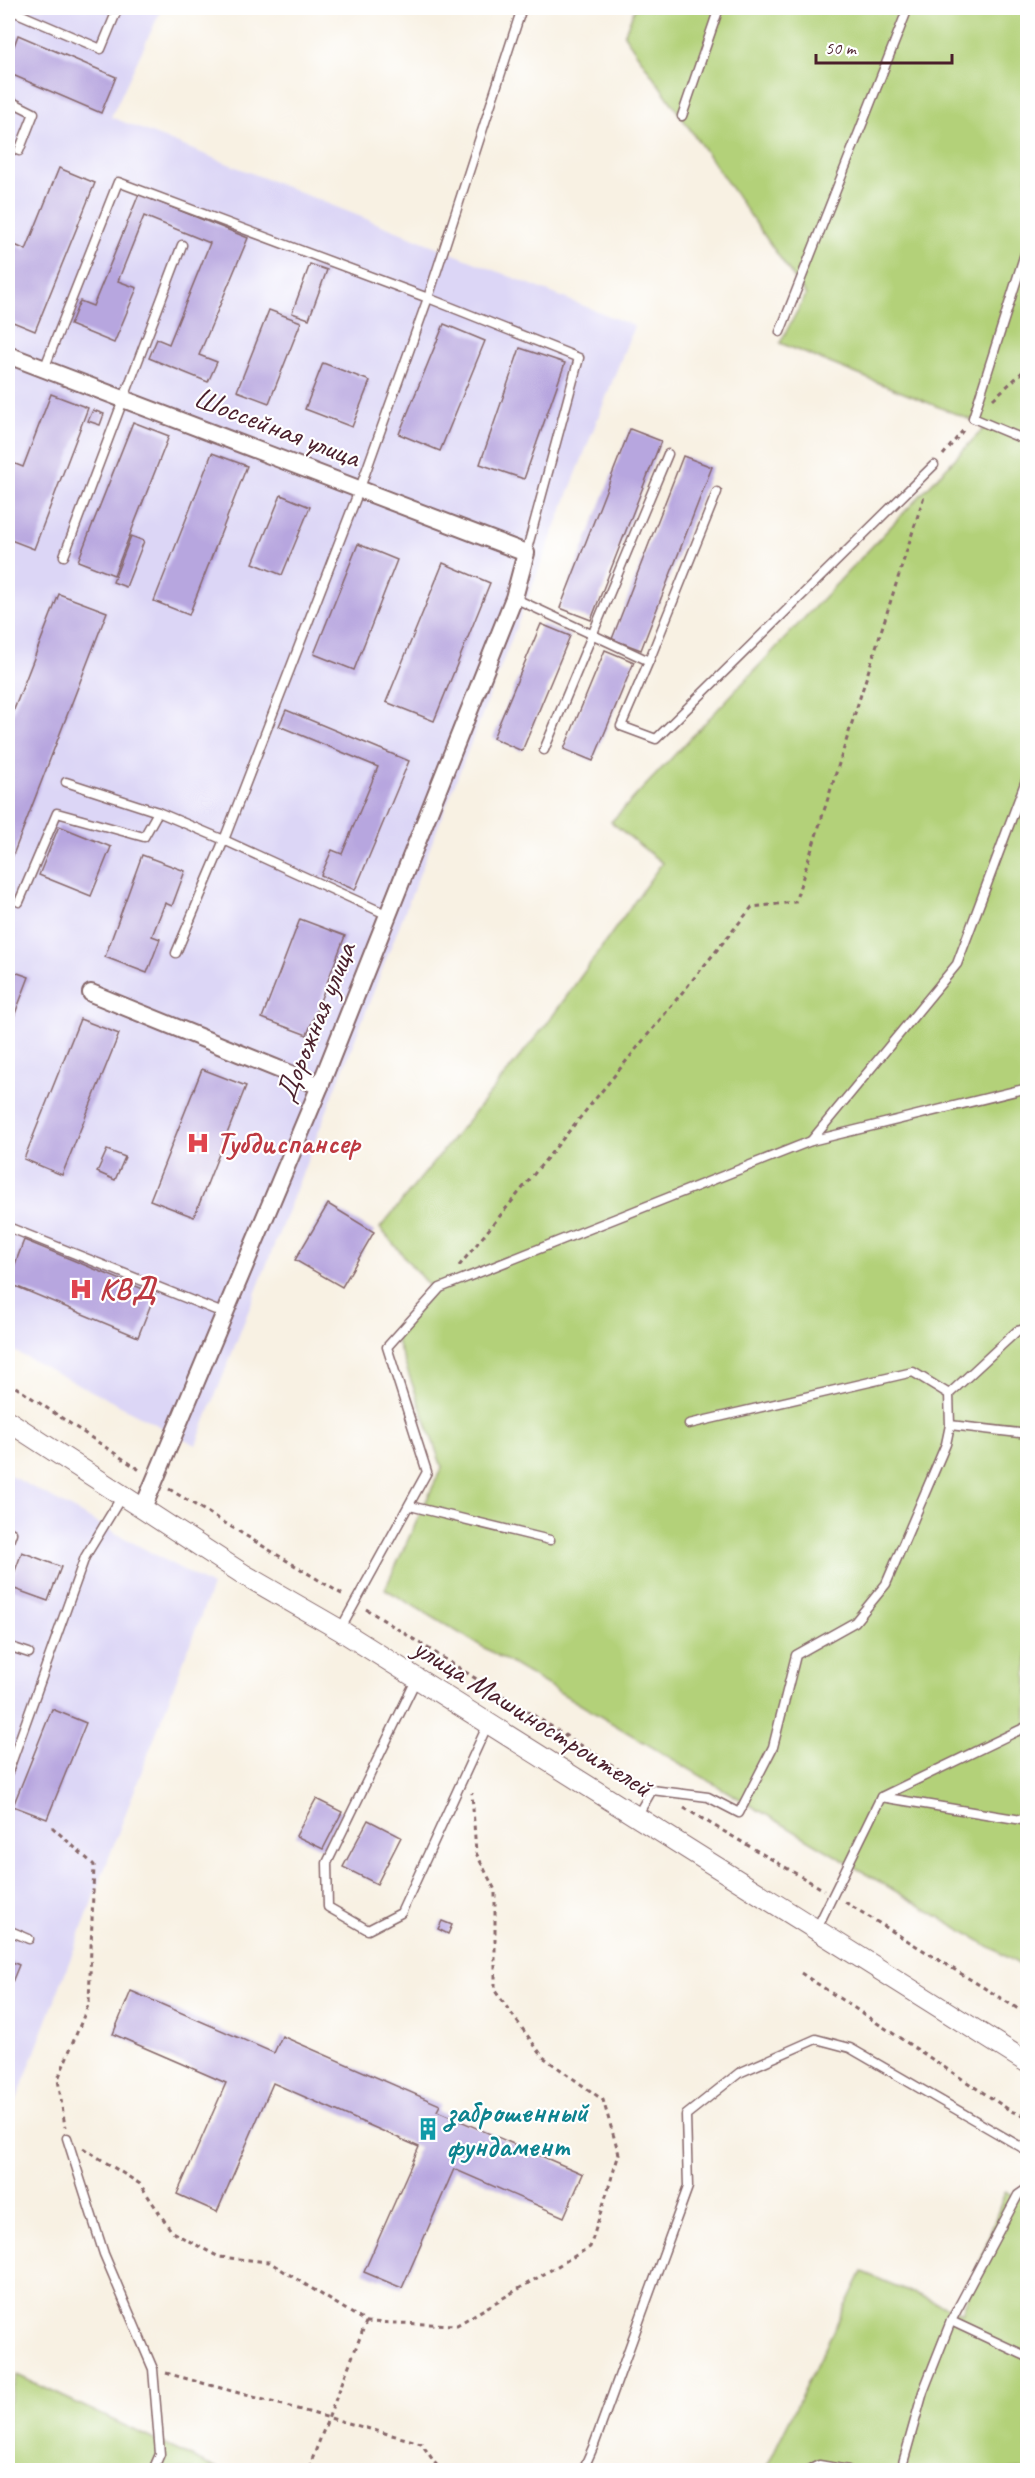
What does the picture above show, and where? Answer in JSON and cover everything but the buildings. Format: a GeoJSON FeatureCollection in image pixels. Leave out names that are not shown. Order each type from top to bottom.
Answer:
{"type":"FeatureCollection","features":[{"type":"Feature","properties":{"kind":"street","name":"Шоссейная улица"},"geometry":{"type":"LineString","coordinates":[[8,355],[526,553]]}},
{"type":"Feature","properties":{"kind":"street","name":"Дорожная улица"},"geometry":{"type":"LineString","coordinates":[[143,1508],[153,1479],[320,1086],[514,598],[526,553]]}},
{"type":"Feature","properties":{"kind":"street"},"geometry":{"type":"LineString","coordinates":[[91,993],[320,1086]]}},
{"type":"Feature","properties":{"kind":"street","name":"улица Машиностроителей"},"geometry":{"type":"LineString","coordinates":[[8,1421],[243,1574],[340,1630],[1028,2063]]}},
{"type":"Feature","properties":{"kind":"lane"},"geometry":{"type":"LineString","coordinates":[[8,9],[101,49],[118,8]]}},
{"type":"Feature","properties":{"kind":"lane"},"geometry":{"type":"LineString","coordinates":[[176,953],[224,840],[360,488],[428,298],[522,8]]}},
{"type":"Feature","properties":{"kind":"lane"},"geometry":{"type":"LineString","coordinates":[[682,116],[719,8]]}},
{"type":"Feature","properties":{"kind":"lane"},"geometry":{"type":"LineString","coordinates":[[780,332],[908,8]]}},
{"type":"Feature","properties":{"kind":"lane"},"geometry":{"type":"LineString","coordinates":[[8,100],[34,113],[19,152]]}},
{"type":"Feature","properties":{"kind":"lane"},"geometry":{"type":"LineString","coordinates":[[44,369],[118,182],[428,298],[579,358],[526,553]]}},
{"type":"Feature","properties":{"kind":"lane"},"geometry":{"type":"LineString","coordinates":[[1028,244],[973,418],[1028,441]]}},
{"type":"Feature","properties":{"kind":"lane"},"geometry":{"type":"LineString","coordinates":[[64,556],[182,245]]}},
{"type":"Feature","properties":{"kind":"lane"},"geometry":{"type":"LineString","coordinates":[[544,750],[668,454]]}},
{"type":"Feature","properties":{"kind":"lane"},"geometry":{"type":"LineString","coordinates":[[717,492],[621,726],[656,739],[934,465]]}},
{"type":"Feature","properties":{"kind":"lane"},"geometry":{"type":"LineString","coordinates":[[514,598],[649,661]]}},
{"type":"Feature","properties":{"kind":"lane"},"geometry":{"type":"LineString","coordinates":[[811,1141],[957,964],[1028,775]]}},
{"type":"Feature","properties":{"kind":"lane"},"geometry":{"type":"LineString","coordinates":[[66,782],[158,812],[388,915]]}},
{"type":"Feature","properties":{"kind":"lane"},"geometry":{"type":"LineString","coordinates":[[20,903],[57,813],[144,837],[158,812]]}},
{"type":"Feature","properties":{"kind":"lane"},"geometry":{"type":"LineString","coordinates":[[340,1630],[427,1472],[387,1347],[440,1288],[811,1141],[1028,1088]]}},
{"type":"Feature","properties":{"kind":"lane"},"geometry":{"type":"LineString","coordinates":[[8,1227],[224,1313]]}},
{"type":"Feature","properties":{"kind":"lane"},"geometry":{"type":"LineString","coordinates":[[636,1817],[652,1790],[708,1797],[739,1813],[773,1747],[796,1655],[855,1622],[886,1584],[946,1444],[950,1425],[949,1394],[1017,1331],[1028,1328]]}},
{"type":"Feature","properties":{"kind":"lane"},"geometry":{"type":"LineString","coordinates":[[689,1424],[913,1372],[949,1394]]}},
{"type":"Feature","properties":{"kind":"lane"},"geometry":{"type":"LineString","coordinates":[[950,1425],[1028,1434]]}},
{"type":"Feature","properties":{"kind":"lane"},"geometry":{"type":"LineString","coordinates":[[8,1772],[85,1557],[122,1496]]}},
{"type":"Feature","properties":{"kind":"lane"},"geometry":{"type":"LineString","coordinates":[[410,1506],[550,1540]]}},
{"type":"Feature","properties":{"kind":"lane"},"geometry":{"type":"LineString","coordinates":[[8,1531],[12,1533],[8,1544]]}},
{"type":"Feature","properties":{"kind":"lane"},"geometry":{"type":"LineString","coordinates":[[8,1646],[29,1653]]}},
{"type":"Feature","properties":{"kind":"lane"},"geometry":{"type":"LineString","coordinates":[[417,1678],[327,1863],[328,1907],[368,1930],[401,1913],[488,1725]]}},
{"type":"Feature","properties":{"kind":"lane"},"geometry":{"type":"LineString","coordinates":[[816,1930],[881,1797],[1028,1726]]}},
{"type":"Feature","properties":{"kind":"lane"},"geometry":{"type":"LineString","coordinates":[[881,1797],[1028,1821]]}},
{"type":"Feature","properties":{"kind":"lane"},"geometry":{"type":"LineString","coordinates":[[8,1930],[29,1939]]}},
{"type":"Feature","properties":{"kind":"lane"},"geometry":{"type":"LineString","coordinates":[[583,2470],[688,2187],[686,2115],[739,2073],[816,2039],[850,2048],[1028,2151]]}},
{"type":"Feature","properties":{"kind":"lane"},"geometry":{"type":"LineString","coordinates":[[67,2138],[104,2254],[153,2369],[160,2454],[153,2470]]}},
{"type":"Feature","properties":{"kind":"lane"},"geometry":{"type":"LineString","coordinates":[[901,2470],[923,2391],[951,2320],[1018,2195],[1028,2188]]}},
{"type":"Feature","properties":{"kind":"lane"},"geometry":{"type":"LineString","coordinates":[[951,2320],[1028,2357]]}},
{"type":"Feature","properties":{"kind":"lane"},"geometry":{"type":"LineString","coordinates":[[809,2470],[819,2465],[848,2470]]}},
{"type":"Feature","properties":{"kind":"path"},"geometry":{"type":"LineString","coordinates":[[440,1288],[752,907],[795,902],[934,465],[973,418],[1028,367]]}},
{"type":"Feature","properties":{"kind":"path"},"geometry":{"type":"LineString","coordinates":[[8,1382],[153,1479],[355,1602],[652,1790]]}},
{"type":"Feature","properties":{"kind":"path"},"geometry":{"type":"LineString","coordinates":[[52,1827],[94,1865],[89,2003],[58,2079],[67,2138],[140,2184],[172,2232],[219,2257],[269,2262],[366,2322],[457,2325],[590,2247],[619,2154],[603,2100],[543,2057],[495,1991],[495,1890],[476,1853],[469,1766]]}},
{"type":"Feature","properties":{"kind":"path"},"geometry":{"type":"LineString","coordinates":[[682,1807],[834,1895],[1028,2015]]}},
{"type":"Feature","properties":{"kind":"path"},"geometry":{"type":"LineString","coordinates":[[801,1973],[1011,2111],[1028,2118]]}},
{"type":"Feature","properties":{"kind":"path"},"geometry":{"type":"LineString","coordinates":[[308,2470],[366,2322]]}},
{"type":"Feature","properties":{"kind":"path"},"geometry":{"type":"LineString","coordinates":[[153,2369],[421,2443],[440,2470]]}},
{"type":"Feature","properties":{"kind":"shaded area"},"geometry":{"type":"Polygon","coordinates":[[[8,8],[162,8],[111,117],[634,326],[196,1445],[8,1348],[8,8]]]}},
{"type":"Feature","properties":{"kind":"shaded area"},"geometry":{"type":"Polygon","coordinates":[[[8,1474],[212,1586],[8,2123],[8,1474]]]}},
{"type":"Feature","properties":{"kind":"green space"},"geometry":{"type":"Polygon","coordinates":[[[635,8],[1027,8],[1027,1969],[385,1589],[442,1467],[395,1336],[433,1291],[380,1228],[549,1021],[662,863],[611,822],[986,426],[780,343],[806,295],[624,35],[635,8]]]}},
{"type":"Feature","properties":{"kind":"green space"},"geometry":{"type":"Polygon","coordinates":[[[1005,2192],[1027,2200],[1027,2470],[765,2470],[862,2272],[962,2313],[1005,2192]]]}},
{"type":"Feature","properties":{"kind":"green space"},"geometry":{"type":"Polygon","coordinates":[[[17,2375],[219,2470],[8,2470],[8,2405],[17,2375]]]}},
{"type":"Feature","properties":{"kind":"place","name":"Тубдиспансер"},"geometry":{"type":"Point","coordinates":[198,1143]}},
{"type":"Feature","properties":{"kind":"place","name":"КВД"},"geometry":{"type":"Point","coordinates":[81,1289]}},
{"type":"Feature","properties":{"kind":"place","name":"заброшенный фундамент"},"geometry":{"type":"Point","coordinates":[428,2129]}}]}
